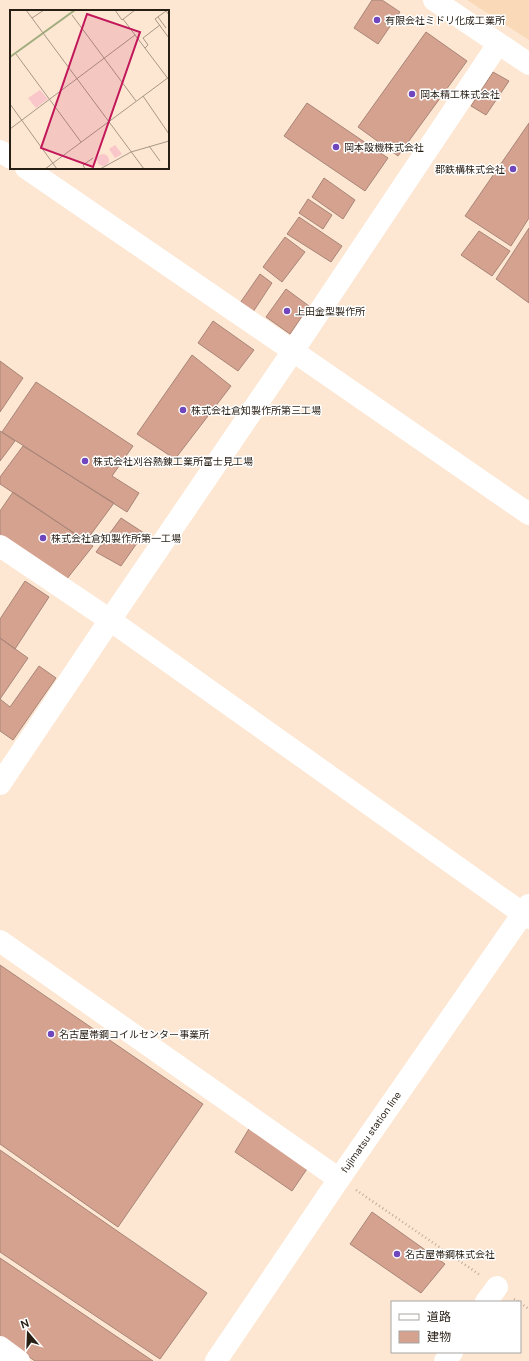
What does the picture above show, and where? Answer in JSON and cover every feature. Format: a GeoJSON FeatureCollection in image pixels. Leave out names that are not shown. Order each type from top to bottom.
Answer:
{"type":"FeatureCollection","features":[{"type":"Feature","properties":{"kind":"street"},"geometry":{"type":"LineString","coordinates":[[434,0],[529,64]]}},
{"type":"Feature","properties":{"kind":"street"},"geometry":{"type":"LineString","coordinates":[[0,784],[294,351],[498,44]]}},
{"type":"Feature","properties":{"kind":"street"},"geometry":{"type":"LineString","coordinates":[[0,151],[10,157]]}},
{"type":"Feature","properties":{"kind":"street"},"geometry":{"type":"LineString","coordinates":[[27,169],[529,514]]}},
{"type":"Feature","properties":{"kind":"street"},"geometry":{"type":"LineString","coordinates":[[0,546],[110,620],[527,913]]}},
{"type":"Feature","properties":{"kind":"street","name":"fujimatsu station line"},"geometry":{"type":"LineString","coordinates":[[216,1361],[339,1179],[527,913]]}},
{"type":"Feature","properties":{"kind":"street"},"geometry":{"type":"LineString","coordinates":[[0,941],[339,1179]]}},
{"type":"Feature","properties":{"kind":"street"},"geometry":{"type":"LineString","coordinates":[[0,1347],[20,1361]]}},
{"type":"Feature","properties":{"kind":"street"},"geometry":{"type":"LineString","coordinates":[[445,1361],[451,1353]]}},
{"type":"Feature","properties":{"kind":"path"},"geometry":{"type":"LineString","coordinates":[[339,1179],[492,1294],[516,1301]]}},
{"type":"Feature","properties":{"kind":"path"},"geometry":{"type":"LineString","coordinates":[[521,1303],[529,1309]]}},
{"type":"Feature","properties":{"kind":"shaded area"},"geometry":{"type":"Polygon","coordinates":[[[467,0],[529,0],[529,40],[467,0]]]}},
{"type":"Feature","properties":{"kind":"building","name":"有限会社ミドリ化成工業所"},"geometry":{"type":"Polygon","coordinates":[[[372,0],[382,0],[400,12],[378,44],[354,28],[372,0]]]}},
{"type":"Feature","properties":{"kind":"building","name":"岡本精工株式会社"},"geometry":{"type":"Polygon","coordinates":[[[426,32],[467,61],[398,156],[358,127],[426,32]]]}},
{"type":"Feature","properties":{"kind":"building"},"geometry":{"type":"Polygon","coordinates":[[[493,72],[509,81],[486,115],[471,106],[493,72]]]}},
{"type":"Feature","properties":{"kind":"building","name":"岡本設機株式会社"},"geometry":{"type":"Polygon","coordinates":[[[307,103],[388,158],[365,191],[284,136],[307,103]]]}},
{"type":"Feature","properties":{"kind":"building","name":"郡鉄構株式会社"},"geometry":{"type":"Polygon","coordinates":[[[529,123],[529,218],[511,246],[465,216],[529,123]]]}},
{"type":"Feature","properties":{"kind":"building"},"geometry":{"type":"Polygon","coordinates":[[[324,178],[355,200],[343,219],[312,197],[324,178]]]}},
{"type":"Feature","properties":{"kind":"building"},"geometry":{"type":"Polygon","coordinates":[[[308,199],[332,215],[323,229],[299,213],[308,199]]]}},
{"type":"Feature","properties":{"kind":"building"},"geometry":{"type":"Polygon","coordinates":[[[299,217],[342,246],[331,262],[287,234],[299,217]]]}},
{"type":"Feature","properties":{"kind":"building"},"geometry":{"type":"Polygon","coordinates":[[[529,228],[529,303],[496,279],[529,228]]]}},
{"type":"Feature","properties":{"kind":"building"},"geometry":{"type":"Polygon","coordinates":[[[479,231],[510,251],[492,276],[461,255],[479,231]]]}},
{"type":"Feature","properties":{"kind":"building"},"geometry":{"type":"Polygon","coordinates":[[[285,237],[305,252],[282,282],[263,267],[285,237]]]}},
{"type":"Feature","properties":{"kind":"building"},"geometry":{"type":"Polygon","coordinates":[[[260,274],[272,283],[253,312],[240,303],[260,274]]]}},
{"type":"Feature","properties":{"kind":"building","name":"上田金型製作所"},"geometry":{"type":"Polygon","coordinates":[[[286,289],[309,306],[290,334],[266,317],[286,289]]]}},
{"type":"Feature","properties":{"kind":"building"},"geometry":{"type":"Polygon","coordinates":[[[213,321],[254,350],[238,371],[198,343],[213,321]]]}},
{"type":"Feature","properties":{"kind":"building","name":"株式会社倉知製作所第三工場"},"geometry":{"type":"Polygon","coordinates":[[[192,355],[231,386],[175,459],[137,434],[192,355]]]}},
{"type":"Feature","properties":{"kind":"building"},"geometry":{"type":"Polygon","coordinates":[[[0,361],[23,378],[0,412],[0,361]]]}},
{"type":"Feature","properties":{"kind":"building","name":"株式会社刈谷熱錬工業所富士見工場"},"geometry":{"type":"Polygon","coordinates":[[[36,382],[133,446],[112,476],[139,493],[127,512],[2,432],[36,382]]]}},
{"type":"Feature","properties":{"kind":"building"},"geometry":{"type":"Polygon","coordinates":[[[0,431],[15,441],[0,461],[0,431]]]}},
{"type":"Feature","properties":{"kind":"building"},"geometry":{"type":"Polygon","coordinates":[[[23,446],[114,503],[86,541],[0,484],[0,477],[23,446]]]}},
{"type":"Feature","properties":{"kind":"building","name":"株式会社倉知製作所第一工場"},"geometry":{"type":"Polygon","coordinates":[[[13,492],[93,546],[66,580],[0,536],[0,511],[13,492]]]}},
{"type":"Feature","properties":{"kind":"building"},"geometry":{"type":"Polygon","coordinates":[[[121,518],[144,533],[121,566],[96,552],[121,518]]]}},
{"type":"Feature","properties":{"kind":"building"},"geometry":{"type":"Polygon","coordinates":[[[25,581],[49,597],[15,649],[0,638],[0,619],[25,581]]]}},
{"type":"Feature","properties":{"kind":"building"},"geometry":{"type":"Polygon","coordinates":[[[0,638],[28,658],[0,699],[0,638]]]}},
{"type":"Feature","properties":{"kind":"building"},"geometry":{"type":"Polygon","coordinates":[[[39,666],[56,678],[13,740],[0,731],[0,699],[10,707],[39,666]]]}},
{"type":"Feature","properties":{"kind":"building","name":"名古屋帯鋼コイルセンター事業所"},"geometry":{"type":"Polygon","coordinates":[[[0,965],[203,1104],[118,1227],[0,1144],[0,965]]]}},
{"type":"Feature","properties":{"kind":"building"},"geometry":{"type":"Polygon","coordinates":[[[250,1127],[309,1166],[292,1191],[235,1152],[250,1127]]]}},
{"type":"Feature","properties":{"kind":"building"},"geometry":{"type":"Polygon","coordinates":[[[0,1150],[207,1293],[160,1359],[0,1252],[0,1150]]]}},
{"type":"Feature","properties":{"kind":"building","name":"名古屋帯鋼株式会社"},"geometry":{"type":"Polygon","coordinates":[[[372,1212],[445,1264],[421,1293],[350,1244],[372,1212]]]}},
{"type":"Feature","properties":{"kind":"building"},"geometry":{"type":"Polygon","coordinates":[[[0,1258],[153,1361],[35,1361],[0,1337],[0,1258]]]}},
{"type":"Feature","properties":{"kind":"place","name":"有限会社ミドリ化成工業所"},"geometry":{"type":"Point","coordinates":[377,20]}},
{"type":"Feature","properties":{"kind":"place","name":"岡本精工株式会社"},"geometry":{"type":"Point","coordinates":[412,94]}},
{"type":"Feature","properties":{"kind":"place","name":"岡本設機株式会社"},"geometry":{"type":"Point","coordinates":[336,147]}},
{"type":"Feature","properties":{"kind":"place","name":"郡鉄構株式会社"},"geometry":{"type":"Point","coordinates":[513,169]}},
{"type":"Feature","properties":{"kind":"place","name":"上田金型製作所"},"geometry":{"type":"Point","coordinates":[287,311]}},
{"type":"Feature","properties":{"kind":"place","name":"株式会社倉知製作所第三工場"},"geometry":{"type":"Point","coordinates":[183,410]}},
{"type":"Feature","properties":{"kind":"place","name":"株式会社刈谷熱錬工業所富士見工場"},"geometry":{"type":"Point","coordinates":[85,461]}},
{"type":"Feature","properties":{"kind":"place","name":"株式会社倉知製作所第一工場"},"geometry":{"type":"Point","coordinates":[43,538]}},
{"type":"Feature","properties":{"kind":"place","name":"名古屋帯鋼コイルセンター事業所"},"geometry":{"type":"Point","coordinates":[51,1034]}},
{"type":"Feature","properties":{"kind":"place","name":"名古屋帯鋼株式会社"},"geometry":{"type":"Point","coordinates":[397,1254]}}]}
